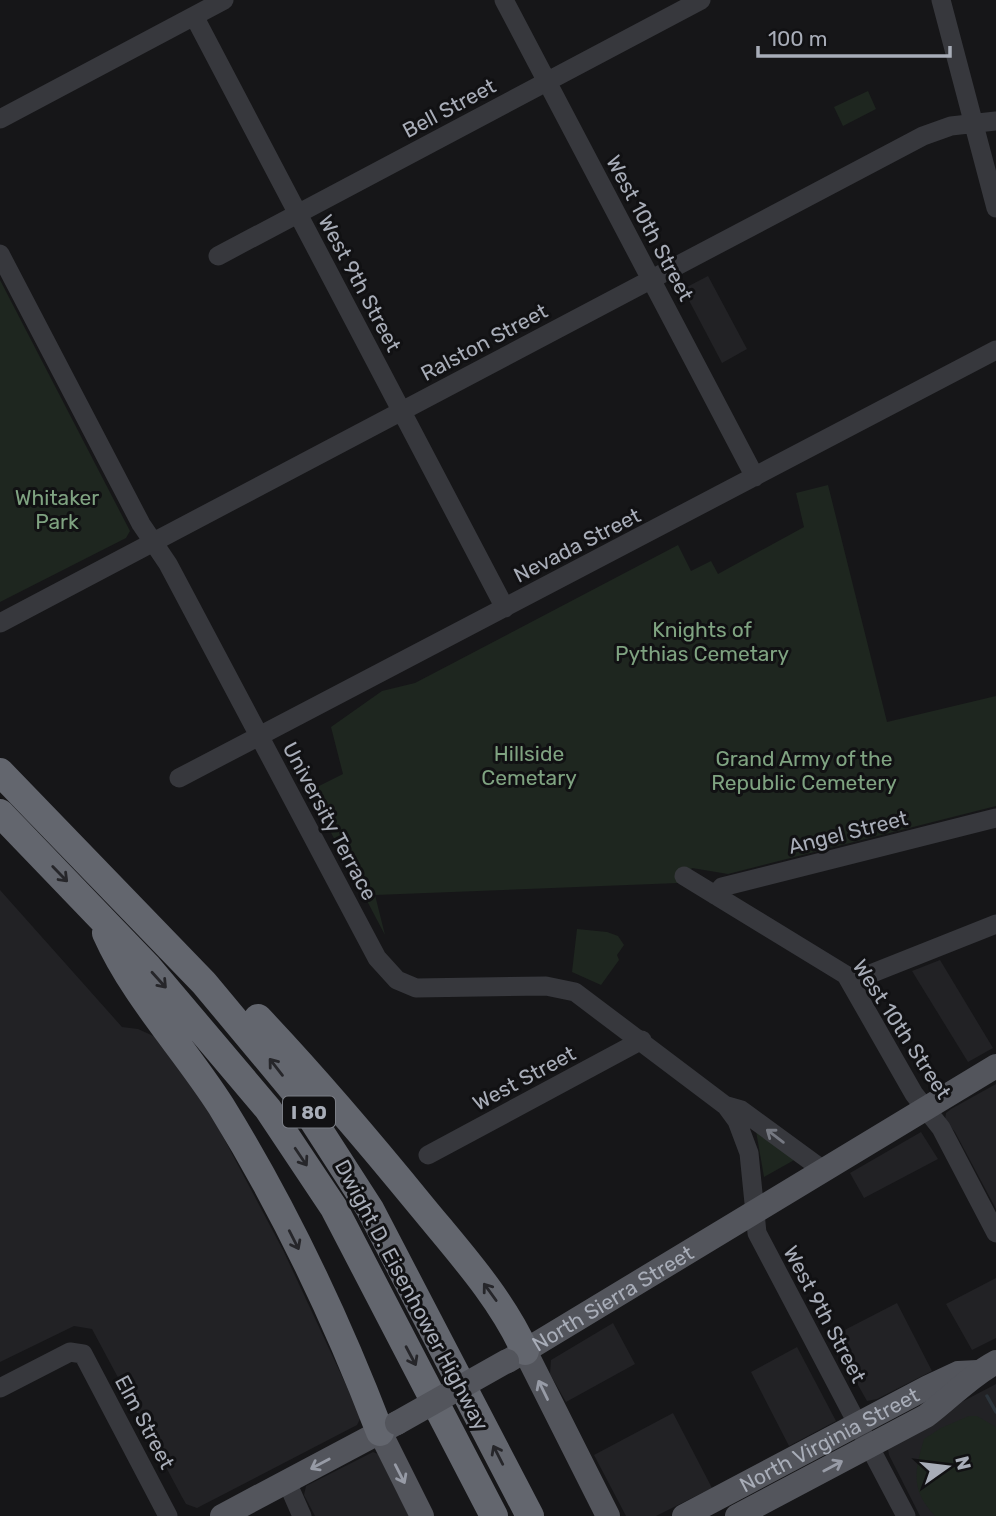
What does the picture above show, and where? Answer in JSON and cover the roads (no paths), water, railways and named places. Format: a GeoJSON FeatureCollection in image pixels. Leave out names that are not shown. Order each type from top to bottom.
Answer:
{"type":"FeatureCollection","features":[{"type":"Feature","properties":{"kind":"highway"},"geometry":{"type":"LineString","coordinates":[[0,765],[87,842],[322,1086],[505,1312],[516,1356]]}},
{"type":"Feature","properties":{"kind":"highway","name":"Dwight D. Eisenhower Highway"},"geometry":{"type":"LineString","coordinates":[[0,772],[204,983],[294,1091],[370,1209],[530,1516]]}},
{"type":"Feature","properties":{"kind":"highway","name":"Dwight D. Eisenhower Highway"},"geometry":{"type":"LineString","coordinates":[[0,813],[96,912],[231,1061],[302,1158],[334,1209],[494,1516]]}},
{"type":"Feature","properties":{"kind":"highway"},"geometry":{"type":"LineString","coordinates":[[96,912],[121,967],[187,1057],[247,1150],[388,1427]]}},
{"type":"Feature","properties":{"kind":"main road","name":"North Sierra Street"},"geometry":{"type":"LineString","coordinates":[[222,1516],[516,1356],[996,1066]]}},
{"type":"Feature","properties":{"kind":"main road"},"geometry":{"type":"LineString","coordinates":[[516,1356],[608,1516]]}},
{"type":"Feature","properties":{"kind":"main road","name":"North Virginia Street"},"geometry":{"type":"LineString","coordinates":[[737,1516],[958,1373],[987,1367]]}},
{"type":"Feature","properties":{"kind":"main road"},"geometry":{"type":"LineString","coordinates":[[388,1427],[422,1516]]}},
{"type":"Feature","properties":{"kind":"main road","name":"North Virginia Street"},"geometry":{"type":"LineString","coordinates":[[684,1516],[863,1435]]}},
{"type":"Feature","properties":{"kind":"street"},"geometry":{"type":"LineString","coordinates":[[0,119],[224,0]]}},
{"type":"Feature","properties":{"kind":"street","name":"West 10th Street"},"geometry":{"type":"LineString","coordinates":[[504,0],[755,477]]}},
{"type":"Feature","properties":{"kind":"street","name":"Bell Street"},"geometry":{"type":"LineString","coordinates":[[218,256],[701,0]]}},
{"type":"Feature","properties":{"kind":"street"},"geometry":{"type":"LineString","coordinates":[[941,0],[996,208]]}},
{"type":"Feature","properties":{"kind":"street","name":"West 9th Street"},"geometry":{"type":"LineString","coordinates":[[194,16],[505,608]]}},
{"type":"Feature","properties":{"kind":"street","name":"Ralston Street"},"geometry":{"type":"LineString","coordinates":[[0,623],[923,136],[951,126],[996,121]]}},
{"type":"Feature","properties":{"kind":"street","name":"University Terrace"},"geometry":{"type":"LineString","coordinates":[[0,254],[141,524],[153,541],[260,737],[377,958],[397,980],[416,988],[562,988],[587,998],[726,1106],[737,1121],[746,1143],[752,1175],[753,1213]]}},
{"type":"Feature","properties":{"kind":"street","name":"Nevada Street"},"geometry":{"type":"LineString","coordinates":[[178,778],[996,350]]}},
{"type":"Feature","properties":{"kind":"street","name":"Angel Street"},"geometry":{"type":"LineString","coordinates":[[715,895],[722,887],[996,818]]}},
{"type":"Feature","properties":{"kind":"street","name":"West 10th Street"},"geometry":{"type":"LineString","coordinates":[[684,876],[841,969],[925,1108],[941,1128],[996,1233]]}},
{"type":"Feature","properties":{"kind":"street"},"geometry":{"type":"LineString","coordinates":[[850,982],[996,924]]}},
{"type":"Feature","properties":{"kind":"street","name":"West Street"},"geometry":{"type":"LineString","coordinates":[[428,1155],[642,1040]]}},
{"type":"Feature","properties":{"kind":"street"},"geometry":{"type":"LineString","coordinates":[[726,1106],[741,1110],[823,1170]]}},
{"type":"Feature","properties":{"kind":"street","name":"West 9th Street"},"geometry":{"type":"LineString","coordinates":[[753,1213],[759,1238],[906,1516]]}},
{"type":"Feature","properties":{"kind":"street","name":"Elm Street"},"geometry":{"type":"LineString","coordinates":[[0,1388],[70,1352],[79,1352],[85,1358],[168,1516]]}},
{"type":"Feature","properties":{"kind":"street"},"geometry":{"type":"LineString","coordinates":[[286,1482],[302,1516]]}},
{"type":"Feature","properties":{"kind":"waterway"},"geometry":{"type":"LineString","coordinates":[[987,1396],[996,1412]]}},
{"type":"Feature","properties":{"kind":"park label","name":"Whitaker Park"},"geometry":{"type":"Point","coordinates":[57,509]}},
{"type":"Feature","properties":{"kind":"park label","name":"Knights of Pythias Cemetary"},"geometry":{"type":"Point","coordinates":[702,641]}},
{"type":"Feature","properties":{"kind":"park label","name":"Hillside Cemetary"},"geometry":{"type":"Point","coordinates":[529,765]}},
{"type":"Feature","properties":{"kind":"park label","name":"Grand Army of the Republic Cemetery"},"geometry":{"type":"Point","coordinates":[804,770]}}]}
